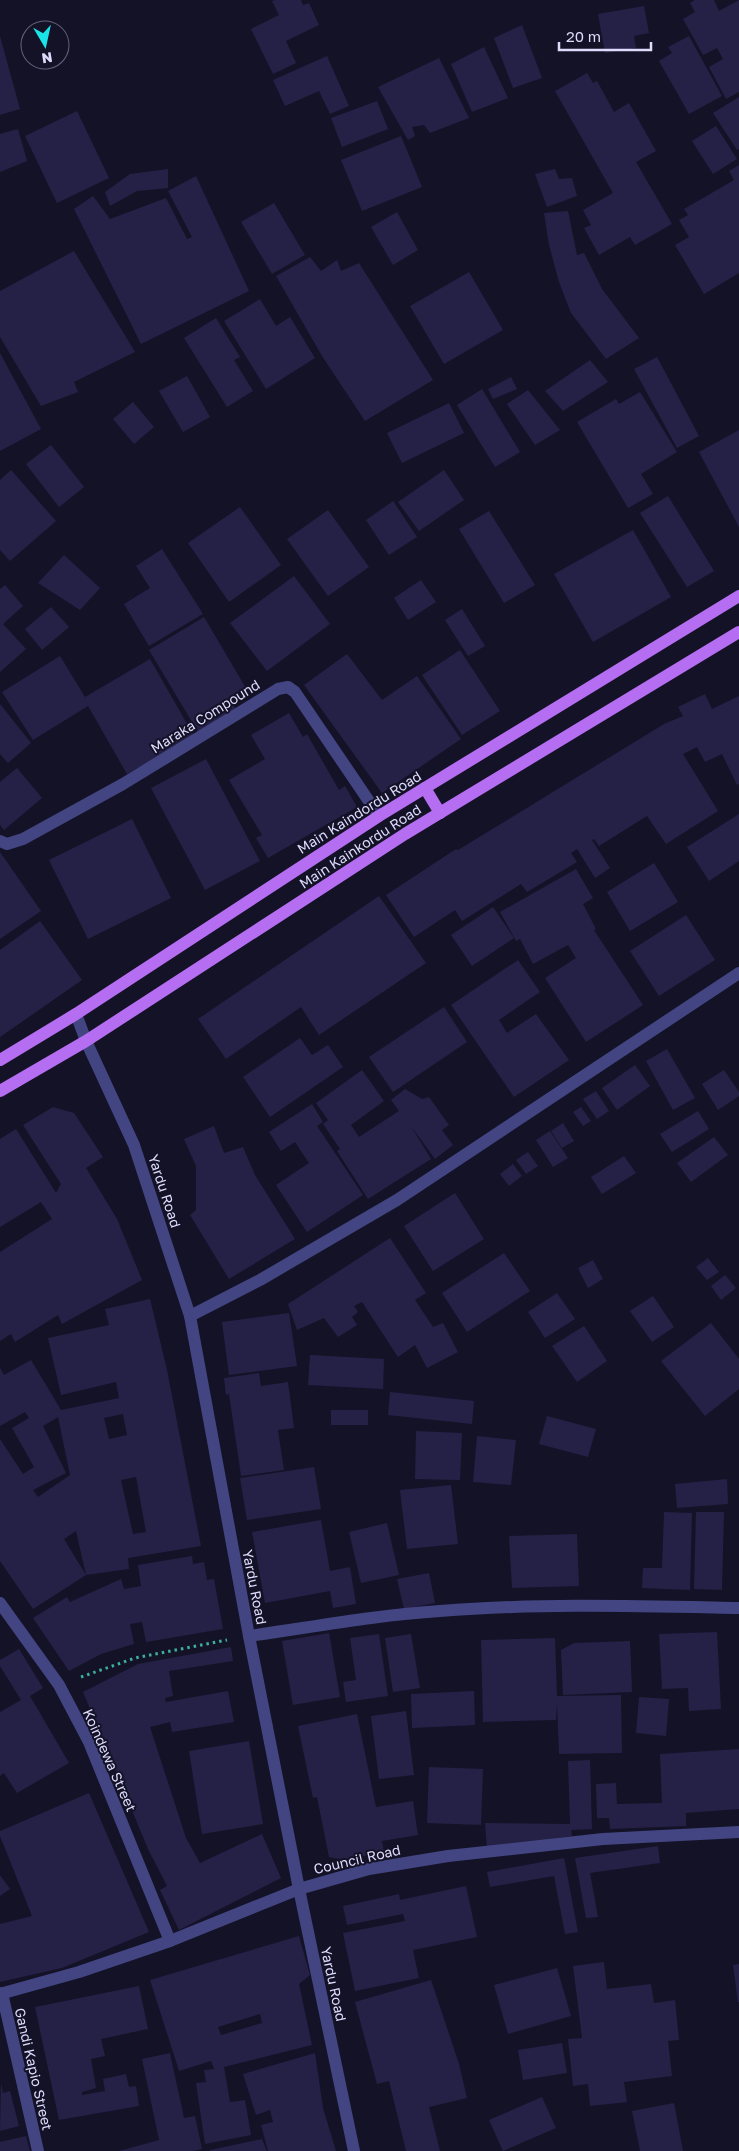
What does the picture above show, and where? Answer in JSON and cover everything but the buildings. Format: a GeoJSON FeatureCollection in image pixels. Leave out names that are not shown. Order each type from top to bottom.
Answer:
{"type":"FeatureCollection","features":[{"type":"Feature","properties":{"kind":"main road","name":"Main Kaindordu Road"},"geometry":{"type":"LineString","coordinates":[[0,1060],[76,1014],[380,816],[739,596]]}},
{"type":"Feature","properties":{"kind":"main road","name":"Main Kainkordu Road"},"geometry":{"type":"LineString","coordinates":[[0,1091],[86,1041],[440,812],[739,632]]}},
{"type":"Feature","properties":{"kind":"main road"},"geometry":{"type":"LineString","coordinates":[[425,788],[440,812]]}},
{"type":"Feature","properties":{"kind":"street","name":"Maraka Compound"},"geometry":{"type":"LineString","coordinates":[[0,841],[7,844],[22,839],[124,784],[278,689],[288,688],[295,692],[380,816]]}},
{"type":"Feature","properties":{"kind":"street"},"geometry":{"type":"LineString","coordinates":[[190,1316],[260,1280],[397,1200],[739,973]]}},
{"type":"Feature","properties":{"kind":"street","name":"Yardu Road"},"geometry":{"type":"LineString","coordinates":[[76,1014],[86,1041],[134,1145],[190,1316],[249,1636],[354,2151]]}},
{"type":"Feature","properties":{"kind":"street","name":"Koindewa Street"},"geometry":{"type":"LineString","coordinates":[[0,1603],[59,1685],[88,1742],[170,1941]]}},
{"type":"Feature","properties":{"kind":"street"},"geometry":{"type":"LineString","coordinates":[[249,1636],[384,1616],[494,1607],[559,1605],[739,1608]]}},
{"type":"Feature","properties":{"kind":"street","name":"Council Road"},"geometry":{"type":"LineString","coordinates":[[1,1993],[79,1972],[170,1941],[299,1888],[369,1868],[448,1856],[603,1839],[739,1832]]}},
{"type":"Feature","properties":{"kind":"street","name":"Gandi Kapio Street"},"geometry":{"type":"LineString","coordinates":[[1,1993],[38,2151]]}},
{"type":"Feature","properties":{"kind":"path"},"geometry":{"type":"LineString","coordinates":[[59,1685],[135,1658],[249,1636]]}}]}
